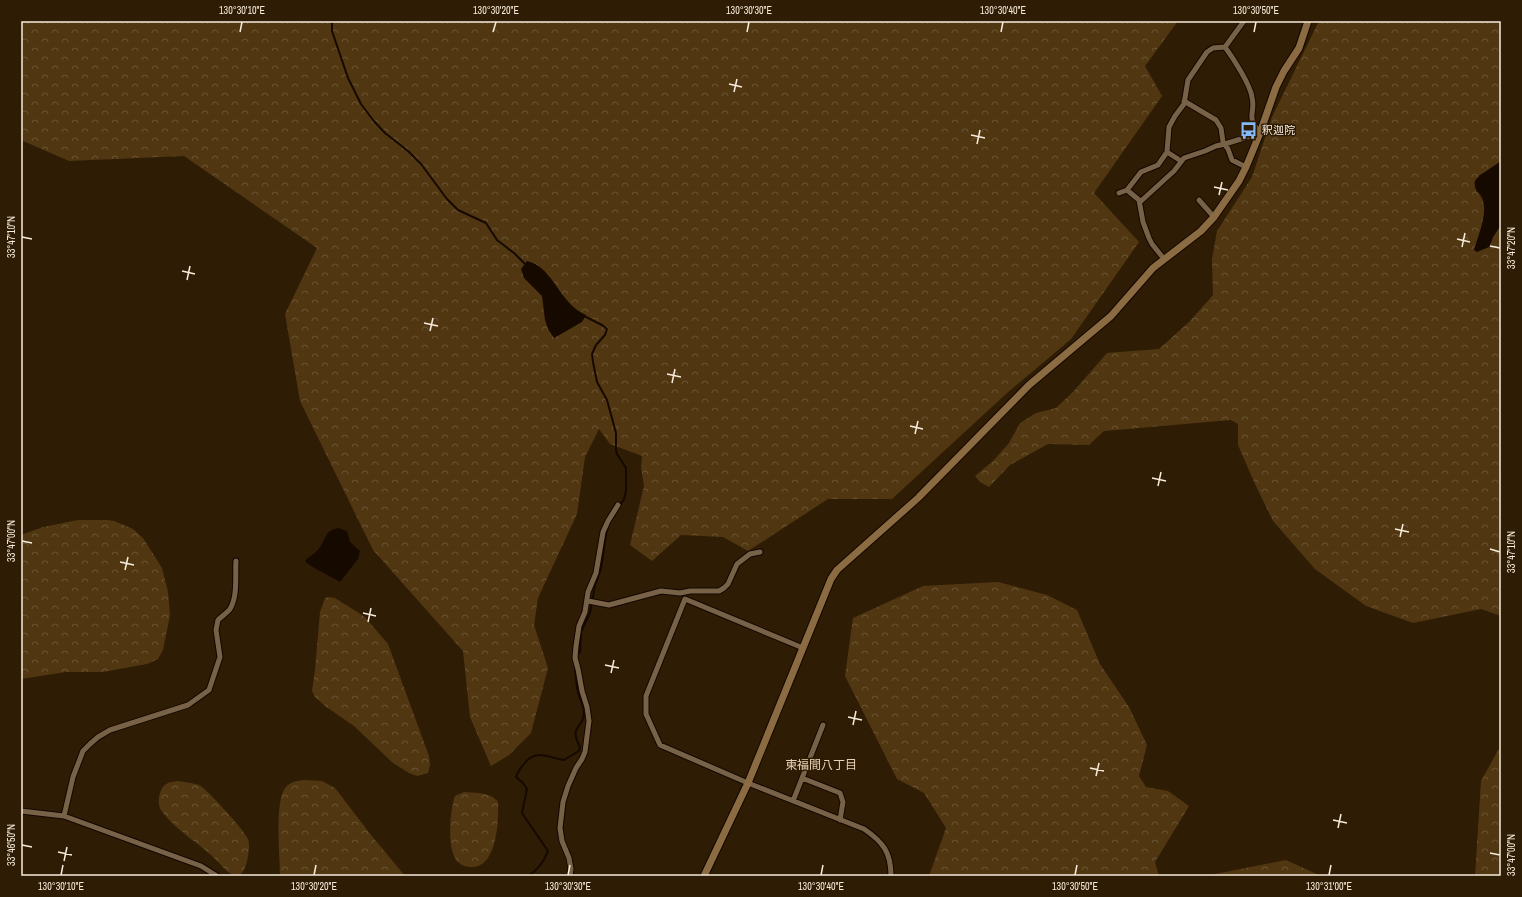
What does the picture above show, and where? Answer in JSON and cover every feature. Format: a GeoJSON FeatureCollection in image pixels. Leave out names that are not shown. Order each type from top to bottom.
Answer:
{"type":"FeatureCollection","features":[{"type":"Feature","properties":{"kind":"street"},"geometry":{"type":"LineString","coordinates":[[1119,194],[1127,190],[1141,172],[1158,165],[1167,152],[1170,128],[1184,101],[1188,80],[1207,52],[1213,48],[1225,47],[1244,21]]}},
{"type":"Feature","properties":{"kind":"street"},"geometry":{"type":"LineString","coordinates":[[704,876],[748,783],[831,579],[837,570],[918,498],[1029,385],[1111,316],[1153,268],[1201,231],[1214,217],[1232,192],[1246,167],[1260,133],[1276,86],[1299,48],[1308,21]]}},
{"type":"Feature","properties":{"kind":"street"},"geometry":{"type":"LineString","coordinates":[[1225,47],[1234,60],[1253,98],[1251,116],[1252,123],[1260,133]]}},
{"type":"Feature","properties":{"kind":"street"},"geometry":{"type":"LineString","coordinates":[[1184,101],[1216,120],[1221,128],[1223,142],[1226,144],[1232,160],[1246,167]]}},
{"type":"Feature","properties":{"kind":"street"},"geometry":{"type":"LineString","coordinates":[[1140,202],[1174,170],[1184,158],[1216,146],[1260,133]]}},
{"type":"Feature","properties":{"kind":"street"},"geometry":{"type":"LineString","coordinates":[[1167,152],[1181,161]]}},
{"type":"Feature","properties":{"kind":"street"},"geometry":{"type":"LineString","coordinates":[[1127,190],[1140,202],[1143,222],[1149,238],[1164,259]]}},
{"type":"Feature","properties":{"kind":"street"},"geometry":{"type":"LineString","coordinates":[[1199,200],[1214,217]]}},
{"type":"Feature","properties":{"kind":"street"},"geometry":{"type":"LineString","coordinates":[[570,876],[571,869],[569,858],[562,841],[560,828],[563,802],[576,768],[585,752],[588,729],[588,707],[582,691],[575,658],[579,626],[586,612],[590,587],[596,573],[603,532],[618,505]]}},
{"type":"Feature","properties":{"kind":"street"},"geometry":{"type":"LineString","coordinates":[[588,601],[609,605],[660,591],[680,593],[690,591],[719,591],[728,584],[737,564],[750,554],[760,552]]}},
{"type":"Feature","properties":{"kind":"street"},"geometry":{"type":"LineString","coordinates":[[64,816],[73,777],[83,750],[98,737],[110,730],[188,705],[209,690],[220,657],[216,630],[218,620],[228,612],[234,598],[236,560]]}},
{"type":"Feature","properties":{"kind":"street"},"geometry":{"type":"LineString","coordinates":[[680,593],[685,599],[803,648]]}},
{"type":"Feature","properties":{"kind":"street"},"geometry":{"type":"LineString","coordinates":[[685,599],[646,696],[646,714],[660,745],[748,783],[864,829],[884,846],[888,854],[891,867],[891,876]]}},
{"type":"Feature","properties":{"kind":"street"},"geometry":{"type":"LineString","coordinates":[[793,801],[823,725]]}},
{"type":"Feature","properties":{"kind":"street"},"geometry":{"type":"LineString","coordinates":[[802,778],[840,793],[843,802],[840,820]]}},
{"type":"Feature","properties":{"kind":"street"},"geometry":{"type":"LineString","coordinates":[[21,811],[64,816],[195,864],[217,876]]}},
{"type":"Feature","properties":{"kind":"green space"},"geometry":{"type":"Polygon","coordinates":[[[21,21],[1178,21],[1145,66],[1162,96],[1094,193],[1139,242],[1071,339],[1007,393],[892,499],[828,499],[748,551],[723,537],[681,535],[652,561],[630,545],[644,486],[641,467],[642,456],[610,444],[599,429],[585,457],[577,514],[538,598],[534,625],[548,668],[531,733],[509,755],[491,766],[470,717],[463,651],[373,550],[300,401],[285,314],[317,248],[184,156],[69,161],[21,140],[21,21]]]}},
{"type":"Feature","properties":{"kind":"green space"},"geometry":{"type":"Polygon","coordinates":[[[1319,21],[1501,21],[1501,161],[1488,171],[1479,175],[1476,191],[1484,204],[1484,212],[1474,250],[1491,243],[1501,225],[1501,616],[1481,609],[1413,623],[1366,606],[1315,569],[1273,521],[1238,445],[1238,424],[1231,420],[1104,431],[1089,445],[1048,444],[1010,465],[989,487],[980,482],[975,476],[993,461],[1009,443],[1020,423],[1036,413],[1056,408],[1073,392],[1107,353],[1159,349],[1189,322],[1213,295],[1212,259],[1217,231],[1252,177],[1272,117],[1319,21]]]}},
{"type":"Feature","properties":{"kind":"green space"},"geometry":{"type":"Polygon","coordinates":[[[78,520],[114,521],[133,529],[143,538],[162,568],[168,592],[170,615],[163,650],[158,659],[147,664],[103,672],[66,672],[21,679],[21,535],[43,527],[78,520]]]}},
{"type":"Feature","properties":{"kind":"green space"},"geometry":{"type":"Polygon","coordinates":[[[998,582],[1047,595],[1077,610],[1100,664],[1129,707],[1147,745],[1139,776],[1146,787],[1168,791],[1189,806],[1155,862],[1159,876],[929,876],[946,828],[924,793],[897,779],[845,676],[853,618],[923,586],[998,582]]]}},
{"type":"Feature","properties":{"kind":"green space"},"geometry":{"type":"Polygon","coordinates":[[[325,598],[335,598],[365,617],[388,644],[429,756],[430,765],[428,773],[417,776],[393,763],[354,726],[325,706],[315,697],[312,691],[320,612],[325,598]]]}},
{"type":"Feature","properties":{"kind":"green space"},"geometry":{"type":"Polygon","coordinates":[[[1501,745],[1501,876],[1475,876],[1481,781],[1501,745]]]}},
{"type":"Feature","properties":{"kind":"green space"},"geometry":{"type":"Polygon","coordinates":[[[303,780],[322,781],[335,788],[405,876],[280,876],[279,816],[282,794],[286,787],[290,784],[303,780]]]}},
{"type":"Feature","properties":{"kind":"green space"},"geometry":{"type":"Polygon","coordinates":[[[178,781],[197,784],[203,788],[225,810],[245,834],[249,842],[249,852],[242,873],[237,875],[227,871],[207,851],[174,825],[161,810],[159,806],[159,795],[161,790],[167,784],[178,781]]]}},
{"type":"Feature","properties":{"kind":"green space"},"geometry":{"type":"Polygon","coordinates":[[[464,792],[491,796],[498,802],[497,830],[491,851],[487,860],[480,865],[472,867],[465,866],[458,862],[454,857],[450,840],[453,802],[455,796],[464,792]]]}},
{"type":"Feature","properties":{"kind":"green space"},"geometry":{"type":"Polygon","coordinates":[[[1286,860],[1321,876],[1205,876],[1286,860]]]}},
{"type":"Feature","properties":{"kind":"shaded area"},"geometry":{"type":"Polygon","coordinates":[[[1501,161],[1501,225],[1493,237],[1489,247],[1477,252],[1474,250],[1484,215],[1484,208],[1481,195],[1475,188],[1475,182],[1479,176],[1501,161]]]}},
{"type":"Feature","properties":{"kind":"shaded area"},"geometry":{"type":"Polygon","coordinates":[[[527,261],[544,270],[569,302],[586,315],[582,322],[554,338],[548,329],[545,320],[542,296],[524,278],[521,269],[527,261]]]}},
{"type":"Feature","properties":{"kind":"shaded area"},"geometry":{"type":"Polygon","coordinates":[[[338,528],[347,531],[350,542],[360,551],[358,559],[340,582],[311,566],[305,561],[320,548],[327,534],[333,529],[338,528]]]}},
{"type":"Feature","properties":{"kind":"waterway"},"geometry":{"type":"LineString","coordinates":[[332,21],[332,31],[348,78],[361,104],[373,120],[385,133],[408,151],[421,164],[447,199],[458,210],[486,223],[497,240],[514,253],[526,265]]}},
{"type":"Feature","properties":{"kind":"waterway"},"geometry":{"type":"LineString","coordinates":[[580,653],[581,632],[590,613],[595,585],[601,569],[606,534],[609,524],[624,499],[626,491],[626,468],[617,454],[616,433],[607,400],[597,382],[592,354],[596,345],[605,335],[607,329],[584,316]]}},
{"type":"Feature","properties":{"kind":"waterway"},"geometry":{"type":"LineString","coordinates":[[528,876],[535,871],[545,859],[548,851],[522,813],[527,789],[516,777],[521,767],[533,756],[543,755],[564,760],[579,751],[580,747],[577,740],[576,731],[582,722],[584,713],[577,689],[575,670]]}},
{"type":"Feature","properties":{"kind":"place","name":"釈迦院"},"geometry":{"type":"Point","coordinates":[1249,130]}},
{"type":"Feature","properties":{"kind":"district","name":"東福間八丁目"},"geometry":{"type":"Point","coordinates":[821,765]}}]}
